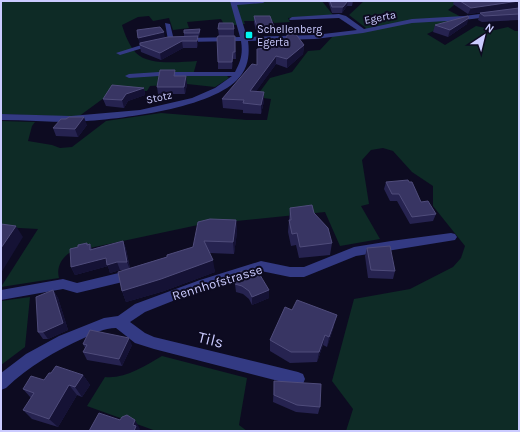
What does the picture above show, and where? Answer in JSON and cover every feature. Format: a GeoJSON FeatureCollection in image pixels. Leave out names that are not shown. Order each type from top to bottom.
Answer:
{"type":"FeatureCollection","features":[{"type":"Feature","properties":{"kind":"street"},"geometry":{"type":"LineString","coordinates":[[233,2],[263,1]]}},
{"type":"Feature","properties":{"kind":"street","name":"Stotz"},"geometry":{"type":"LineString","coordinates":[[1,117],[71,119],[143,112],[210,94],[223,87],[238,74],[244,62],[246,51],[244,39],[233,2]]}},
{"type":"Feature","properties":{"kind":"street","name":"Egerta"},"geometry":{"type":"LineString","coordinates":[[120,52],[166,41],[315,37],[362,31],[412,21],[464,18],[519,11]]}},
{"type":"Feature","properties":{"kind":"street"},"geometry":{"type":"LineString","coordinates":[[292,19],[338,16],[344,17],[362,31]]}},
{"type":"Feature","properties":{"kind":"street"},"geometry":{"type":"LineString","coordinates":[[166,41],[167,24]]}},
{"type":"Feature","properties":{"kind":"street"},"geometry":{"type":"LineString","coordinates":[[129,76],[159,74],[238,74]]}},
{"type":"Feature","properties":{"kind":"street","name":"Rennhofstrasse"},"geometry":{"type":"LineString","coordinates":[[1,383],[28,361],[50,347],[102,324],[113,321],[120,322],[140,308],[200,285],[261,266],[290,272],[304,272],[354,252],[391,245],[451,237]]}},
{"type":"Feature","properties":{"kind":"street"},"geometry":{"type":"LineString","coordinates":[[1,295],[63,284],[77,288],[128,276]]}},
{"type":"Feature","properties":{"kind":"street","name":"Tils"},"geometry":{"type":"LineString","coordinates":[[120,322],[140,338],[154,343],[298,380]]}},
{"type":"Feature","properties":{"kind":"green space"},"geometry":{"type":"Polygon","coordinates":[[[1,1],[322,1],[333,15],[288,18],[290,22],[274,23],[273,21],[244,21],[245,24],[225,26],[221,19],[187,22],[189,28],[173,30],[169,18],[153,21],[149,16],[138,17],[122,25],[131,47],[136,53],[149,60],[157,62],[197,61],[193,75],[227,76],[229,78],[215,87],[187,84],[150,86],[147,91],[112,92],[78,117],[1,114],[1,1]]]}},
{"type":"Feature","properties":{"kind":"green space"},"geometry":{"type":"Polygon","coordinates":[[[364,1],[459,1],[448,10],[465,19],[448,24],[427,34],[445,45],[476,26],[495,30],[508,27],[515,31],[519,31],[519,431],[346,431],[353,409],[332,381],[354,299],[410,289],[453,267],[461,258],[465,246],[433,206],[433,186],[412,172],[393,151],[383,148],[371,150],[362,160],[369,204],[361,206],[380,239],[340,246],[325,212],[198,225],[71,252],[60,263],[58,270],[59,278],[1,287],[38,229],[1,227],[1,121],[35,122],[32,126],[28,141],[52,145],[60,148],[72,147],[106,121],[161,113],[247,120],[267,120],[271,99],[256,97],[270,78],[292,72],[308,51],[320,50],[333,36],[363,32],[366,28],[349,15],[364,1]]]}},
{"type":"Feature","properties":{"kind":"green space"},"geometry":{"type":"Polygon","coordinates":[[[30,297],[25,347],[1,365],[1,301],[30,297]]]}},
{"type":"Feature","properties":{"kind":"green space"},"geometry":{"type":"Polygon","coordinates":[[[162,356],[247,378],[239,425],[247,431],[156,431],[87,406],[105,377],[127,374],[142,368],[162,356]]]}},
{"type":"Feature","properties":{"kind":"building"},"geometry":{"type":"Polygon","coordinates":[[[330,1],[348,1],[343,7],[332,7],[330,1]]]}},
{"type":"Feature","properties":{"kind":"building"},"geometry":{"type":"Polygon","coordinates":[[[460,1],[519,1],[471,8],[460,1]]]}},
{"type":"Feature","properties":{"kind":"building"},"geometry":{"type":"Polygon","coordinates":[[[519,8],[519,14],[484,16],[480,13],[519,8]]]}},
{"type":"Feature","properties":{"kind":"building"},"geometry":{"type":"Polygon","coordinates":[[[254,16],[270,16],[274,27],[257,27],[254,16]]]}},
{"type":"Feature","properties":{"kind":"building"},"geometry":{"type":"Polygon","coordinates":[[[468,16],[469,18],[450,30],[435,25],[468,16]]]}},
{"type":"Feature","properties":{"kind":"building"},"geometry":{"type":"Polygon","coordinates":[[[219,23],[233,23],[234,29],[218,29],[219,23]]]}},
{"type":"Feature","properties":{"kind":"building"},"geometry":{"type":"Polygon","coordinates":[[[160,27],[164,32],[138,38],[137,30],[160,27]]]}},
{"type":"Feature","properties":{"kind":"building"},"geometry":{"type":"Polygon","coordinates":[[[200,29],[199,33],[184,33],[184,30],[200,29]]]}},
{"type":"Feature","properties":{"kind":"building"},"geometry":{"type":"Polygon","coordinates":[[[288,33],[295,33],[304,45],[287,59],[276,56],[250,91],[264,92],[261,105],[243,103],[244,100],[222,99],[252,64],[257,65],[257,49],[274,46],[274,43],[284,43],[288,33]]]}},
{"type":"Feature","properties":{"kind":"building"},"geometry":{"type":"Polygon","coordinates":[[[198,36],[197,41],[182,41],[160,53],[140,45],[140,43],[168,37],[198,36]]]}},
{"type":"Feature","properties":{"kind":"building"},"geometry":{"type":"Polygon","coordinates":[[[218,36],[235,36],[235,52],[233,52],[232,62],[218,62],[218,36]]]}},
{"type":"Feature","properties":{"kind":"building"},"geometry":{"type":"Polygon","coordinates":[[[160,70],[175,70],[174,76],[186,76],[184,87],[157,87],[160,70]]]}},
{"type":"Feature","properties":{"kind":"building"},"geometry":{"type":"Polygon","coordinates":[[[112,85],[144,88],[126,94],[122,100],[103,99],[112,85]]]}},
{"type":"Feature","properties":{"kind":"building"},"geometry":{"type":"Polygon","coordinates":[[[69,117],[84,117],[75,129],[53,128],[61,119],[66,119],[69,117]]]}},
{"type":"Feature","properties":{"kind":"building"},"geometry":{"type":"Polygon","coordinates":[[[408,180],[409,182],[412,182],[421,202],[428,201],[436,214],[412,217],[399,194],[392,194],[386,182],[408,180]]]}},
{"type":"Feature","properties":{"kind":"building"},"geometry":{"type":"Polygon","coordinates":[[[312,205],[314,213],[328,228],[332,243],[300,247],[297,233],[292,234],[289,220],[291,220],[290,208],[312,205]]]}},
{"type":"Feature","properties":{"kind":"building"},"geometry":{"type":"Polygon","coordinates":[[[210,219],[236,220],[233,242],[204,241],[213,260],[161,279],[122,291],[118,272],[167,257],[167,255],[193,247],[198,222],[210,219]]]}},
{"type":"Feature","properties":{"kind":"building"},"geometry":{"type":"Polygon","coordinates":[[[1,224],[16,226],[1,248],[1,224]]]}},
{"type":"Feature","properties":{"kind":"building"},"geometry":{"type":"Polygon","coordinates":[[[123,241],[127,262],[117,262],[107,265],[106,258],[71,267],[70,249],[78,247],[78,245],[87,243],[87,245],[90,244],[90,250],[123,241]]]}},
{"type":"Feature","properties":{"kind":"building"},"geometry":{"type":"Polygon","coordinates":[[[390,246],[395,271],[371,270],[367,248],[390,246]]]}},
{"type":"Feature","properties":{"kind":"building"},"geometry":{"type":"Polygon","coordinates":[[[241,271],[260,275],[269,290],[252,297],[249,291],[242,286],[235,284],[241,271]]]}},
{"type":"Feature","properties":{"kind":"building"},"geometry":{"type":"Polygon","coordinates":[[[53,290],[63,323],[43,332],[38,332],[36,297],[53,290]]]}},
{"type":"Feature","properties":{"kind":"building"},"geometry":{"type":"Polygon","coordinates":[[[297,300],[337,315],[329,337],[325,335],[319,352],[291,352],[270,340],[285,307],[292,310],[297,300]]]}},
{"type":"Feature","properties":{"kind":"building"},"geometry":{"type":"Polygon","coordinates":[[[90,330],[129,338],[119,359],[83,352],[87,345],[83,344],[90,330]]]}},
{"type":"Feature","properties":{"kind":"building"},"geometry":{"type":"Polygon","coordinates":[[[56,366],[83,375],[75,387],[69,385],[49,419],[23,410],[34,393],[23,389],[31,376],[44,380],[56,366]]]}},
{"type":"Feature","properties":{"kind":"building"},"geometry":{"type":"Polygon","coordinates":[[[274,381],[321,384],[320,407],[297,405],[274,395],[274,381]]]}},
{"type":"Feature","properties":{"kind":"building"},"geometry":{"type":"Polygon","coordinates":[[[99,413],[120,420],[122,417],[127,415],[135,420],[133,425],[136,426],[134,431],[89,431],[99,413]]]}},
{"type":"Feature","properties":{"kind":"place","name":"Schellenberg Egerta"},"geometry":{"type":"Point","coordinates":[249,35]}}]}
